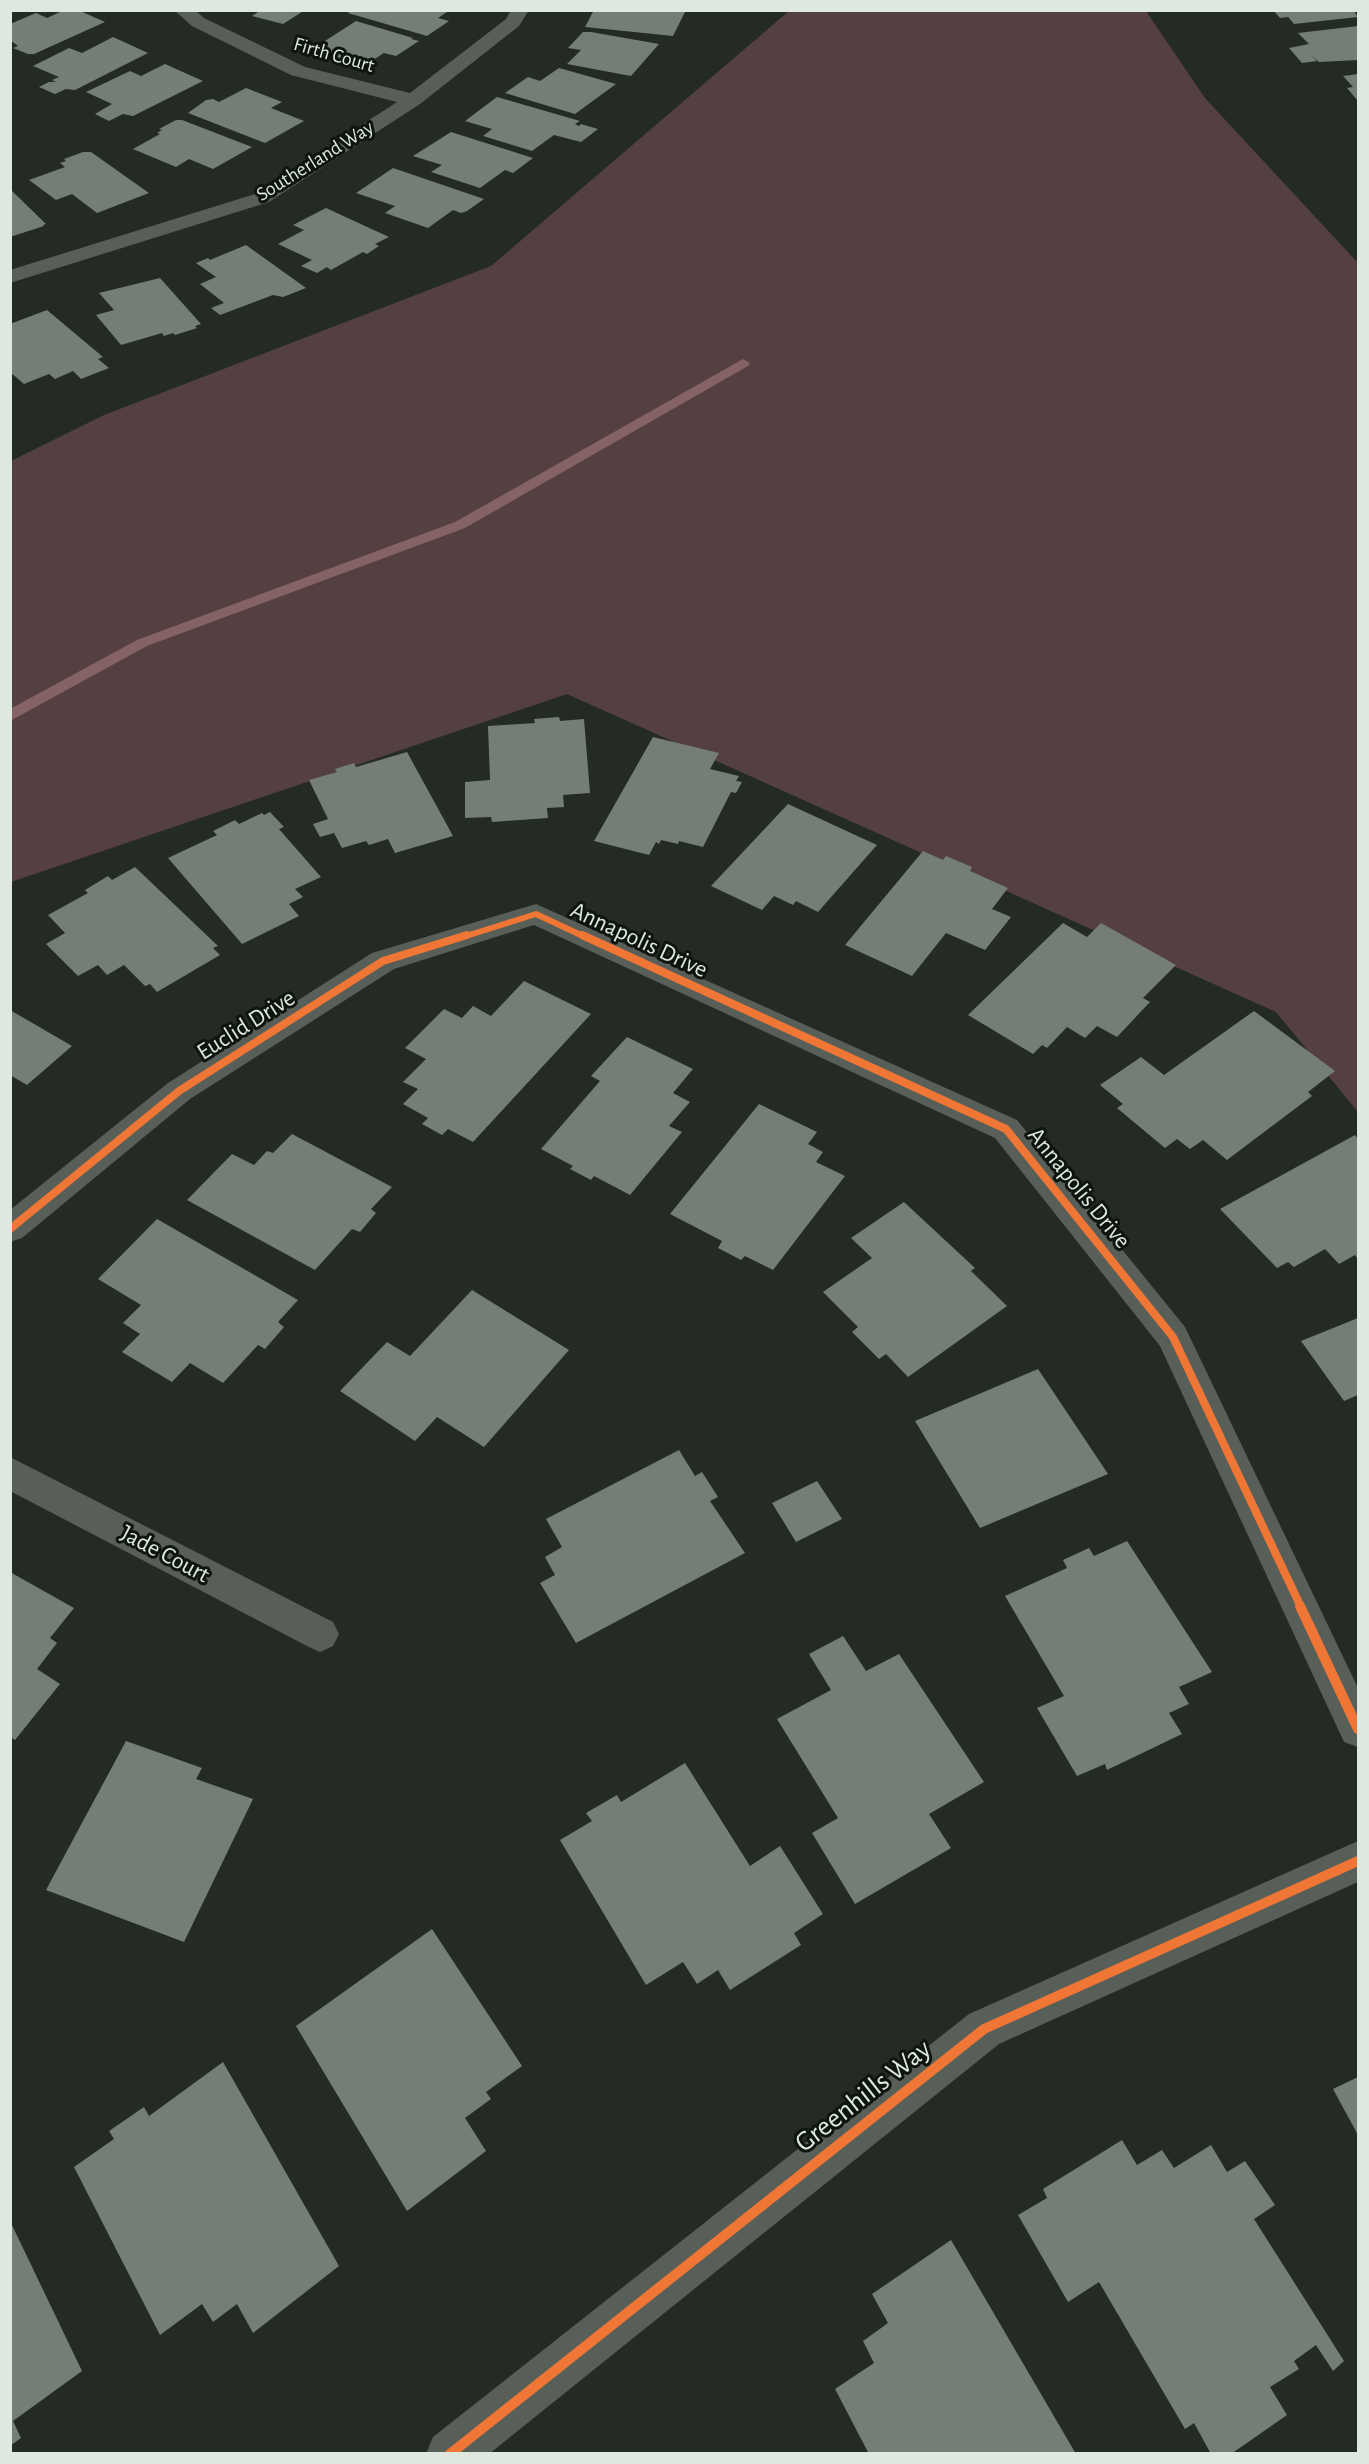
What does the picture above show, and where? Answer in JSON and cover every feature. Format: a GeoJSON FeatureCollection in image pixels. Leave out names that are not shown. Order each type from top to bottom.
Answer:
{"type":"FeatureCollection","features":[{"type":"Feature","properties":{"kind":"street","name":"Firth Court"},"geometry":{"type":"LineString","coordinates":[[183,10],[198,22],[298,71],[413,100]]}},
{"type":"Feature","properties":{"kind":"street","name":"Southerland Way"},"geometry":{"type":"LineString","coordinates":[[10,277],[262,198],[413,100],[513,22],[520,10]]}},
{"type":"Feature","properties":{"kind":"street","name":"Euclid Drive"},"geometry":{"type":"LineString","coordinates":[[10,1228],[179,1091],[383,961],[536,914]]}},
{"type":"Feature","properties":{"kind":"street","name":"Annapolis Drive"},"geometry":{"type":"LineString","coordinates":[[536,914],[1006,1129],[1173,1337],[1359,1729]]}},
{"type":"Feature","properties":{"kind":"street","name":"Jade Court"},"geometry":{"type":"LineString","coordinates":[[10,1473],[320,1634]]}},
{"type":"Feature","properties":{"kind":"street","name":"Greenhills Way"},"geometry":{"type":"LineString","coordinates":[[450,2454],[984,2029],[1359,1861]]}},
{"type":"Feature","properties":{"kind":"shaded area"},"geometry":{"type":"Polygon","coordinates":[[[789,11],[1146,11],[1205,98],[1358,263],[1358,1112],[1276,1012],[567,694],[11,882],[11,461],[104,415],[491,266],[789,11]]]}},
{"type":"Feature","properties":{"kind":"building"},"geometry":{"type":"Polygon","coordinates":[[[64,10],[78,10],[105,22],[34,54],[13,48],[18,46],[10,40],[10,24],[36,13],[47,18],[64,10]]]}},
{"type":"Feature","properties":{"kind":"building"},"geometry":{"type":"Polygon","coordinates":[[[261,10],[305,10],[283,24],[252,16],[261,10]]]}},
{"type":"Feature","properties":{"kind":"building"},"geometry":{"type":"Polygon","coordinates":[[[352,10],[450,10],[438,18],[449,21],[427,36],[348,13],[352,10]]]}},
{"type":"Feature","properties":{"kind":"building"},"geometry":{"type":"Polygon","coordinates":[[[594,10],[686,10],[673,36],[585,27],[594,10]]]}},
{"type":"Feature","properties":{"kind":"building"},"geometry":{"type":"Polygon","coordinates":[[[1273,10],[1353,10],[1358,17],[1294,24],[1288,17],[1280,18],[1273,10]]]}},
{"type":"Feature","properties":{"kind":"building"},"geometry":{"type":"Polygon","coordinates":[[[356,21],[419,41],[396,56],[384,53],[365,65],[311,50],[356,21]]]}},
{"type":"Feature","properties":{"kind":"building"},"geometry":{"type":"Polygon","coordinates":[[[1358,26],[1358,60],[1319,62],[1311,55],[1317,61],[1302,63],[1289,48],[1309,44],[1298,33],[1358,26]]]}},
{"type":"Feature","properties":{"kind":"building"},"geometry":{"type":"Polygon","coordinates":[[[583,32],[659,44],[631,76],[567,64],[581,50],[568,48],[583,32]]]}},
{"type":"Feature","properties":{"kind":"building"},"geometry":{"type":"Polygon","coordinates":[[[113,37],[148,53],[75,90],[66,89],[55,94],[39,87],[49,82],[56,82],[52,80],[59,77],[33,66],[69,48],[82,53],[113,37]]]}},
{"type":"Feature","properties":{"kind":"building"},"geometry":{"type":"Polygon","coordinates":[[[165,64],[203,81],[133,116],[123,114],[109,121],[95,114],[112,104],[86,92],[130,71],[141,76],[165,64]]]}},
{"type":"Feature","properties":{"kind":"building"},"geometry":{"type":"Polygon","coordinates":[[[559,68],[616,84],[575,114],[505,93],[528,77],[540,81],[559,68]]]}},
{"type":"Feature","properties":{"kind":"building"},"geometry":{"type":"Polygon","coordinates":[[[1358,74],[1358,101],[1347,88],[1353,87],[1343,76],[1358,74]]]}},
{"type":"Feature","properties":{"kind":"building"},"geometry":{"type":"Polygon","coordinates":[[[246,88],[282,102],[271,108],[304,121],[265,143],[188,113],[206,100],[213,99],[219,102],[246,88]]]}},
{"type":"Feature","properties":{"kind":"building"},"geometry":{"type":"Polygon","coordinates":[[[497,97],[580,121],[575,124],[579,126],[581,124],[598,129],[581,142],[554,135],[532,151],[483,136],[492,129],[465,121],[497,97]]]}},
{"type":"Feature","properties":{"kind":"building"},"geometry":{"type":"Polygon","coordinates":[[[176,120],[182,120],[252,147],[213,169],[189,159],[176,167],[133,149],[160,134],[157,133],[162,130],[159,129],[176,120]]]}},
{"type":"Feature","properties":{"kind":"building"},"geometry":{"type":"Polygon","coordinates":[[[451,132],[533,158],[513,173],[505,170],[480,188],[431,172],[442,165],[413,156],[451,132]]]}},
{"type":"Feature","properties":{"kind":"building"},"geometry":{"type":"Polygon","coordinates":[[[83,152],[91,152],[149,193],[97,213],[72,194],[56,200],[29,180],[65,167],[60,163],[66,161],[64,159],[83,152]]]}},
{"type":"Feature","properties":{"kind":"building"},"geometry":{"type":"Polygon","coordinates":[[[393,168],[484,199],[467,211],[461,213],[453,210],[428,228],[385,213],[395,206],[356,193],[393,168]]]}},
{"type":"Feature","properties":{"kind":"building"},"geometry":{"type":"Polygon","coordinates":[[[10,189],[46,224],[44,226],[10,237],[10,189]]]}},
{"type":"Feature","properties":{"kind":"building"},"geometry":{"type":"Polygon","coordinates":[[[326,208],[389,237],[375,244],[379,246],[367,254],[363,252],[331,270],[327,267],[317,273],[301,266],[312,260],[278,244],[304,230],[293,225],[326,208]]]}},
{"type":"Feature","properties":{"kind":"building"},"geometry":{"type":"Polygon","coordinates":[[[246,245],[306,288],[283,297],[273,295],[220,315],[211,308],[224,303],[200,284],[216,277],[196,263],[208,258],[210,260],[246,245]]]}},
{"type":"Feature","properties":{"kind":"building"},"geometry":{"type":"Polygon","coordinates":[[[160,278],[201,324],[195,326],[197,328],[175,335],[173,333],[164,336],[162,333],[121,345],[96,315],[114,310],[99,293],[160,278]]]}},
{"type":"Feature","properties":{"kind":"building"},"geometry":{"type":"Polygon","coordinates":[[[47,310],[103,357],[98,359],[109,368],[81,379],[73,371],[55,379],[49,374],[24,384],[10,372],[10,324],[47,310]]]}},
{"type":"Feature","properties":{"kind":"building"},"geometry":{"type":"Polygon","coordinates":[[[559,717],[560,721],[584,719],[590,793],[563,795],[564,807],[547,808],[548,818],[492,822],[491,817],[465,818],[465,782],[490,780],[488,726],[535,723],[534,719],[559,717]]]}},
{"type":"Feature","properties":{"kind":"building"},"geometry":{"type":"Polygon","coordinates":[[[653,737],[719,753],[710,769],[739,776],[736,781],[742,782],[736,793],[731,792],[703,847],[679,841],[678,844],[661,840],[659,844],[656,842],[649,855],[594,841],[653,737]]]}},
{"type":"Feature","properties":{"kind":"building"},"geometry":{"type":"Polygon","coordinates":[[[407,752],[453,836],[395,853],[388,839],[369,845],[366,841],[342,848],[334,833],[320,837],[313,824],[328,819],[309,780],[337,772],[335,769],[354,763],[356,767],[407,752]]]}},
{"type":"Feature","properties":{"kind":"building"},"geometry":{"type":"Polygon","coordinates":[[[788,804],[877,845],[818,912],[796,901],[793,905],[774,896],[762,910],[711,886],[788,804]]]}},
{"type":"Feature","properties":{"kind":"building"},"geometry":{"type":"Polygon","coordinates":[[[270,812],[284,827],[279,829],[321,877],[295,889],[303,897],[289,904],[299,916],[242,944],[168,858],[217,835],[213,831],[235,820],[239,824],[262,813],[264,815],[270,812]]]}},
{"type":"Feature","properties":{"kind":"building"},"geometry":{"type":"Polygon","coordinates":[[[923,851],[943,860],[946,856],[972,867],[970,871],[1008,888],[992,909],[1011,917],[985,950],[946,933],[912,976],[845,945],[923,851]]]}},
{"type":"Feature","properties":{"kind":"building"},"geometry":{"type":"Polygon","coordinates":[[[135,867],[218,946],[213,948],[220,955],[157,992],[150,984],[145,986],[124,965],[107,975],[98,965],[78,976],[46,944],[65,933],[48,915],[88,893],[85,890],[108,876],[112,880],[135,867]]]}},
{"type":"Feature","properties":{"kind":"building"},"geometry":{"type":"Polygon","coordinates":[[[1063,923],[1087,937],[1101,923],[1176,965],[1143,998],[1150,1002],[1117,1037],[1097,1026],[1085,1038],[1067,1027],[1047,1048],[1042,1045],[1033,1054],[968,1015],[1063,923]]]}},
{"type":"Feature","properties":{"kind":"building"},"geometry":{"type":"Polygon","coordinates":[[[524,981],[591,1014],[473,1142],[448,1129],[442,1135],[422,1124],[428,1118],[403,1104],[418,1089],[403,1082],[426,1059],[405,1048],[444,1009],[462,1018],[473,1006],[491,1016],[524,981]]]}},
{"type":"Feature","properties":{"kind":"building"},"geometry":{"type":"Polygon","coordinates":[[[10,1010],[72,1046],[27,1085],[10,1075],[10,1010]]]}},
{"type":"Feature","properties":{"kind":"building"},"geometry":{"type":"Polygon","coordinates":[[[1254,1011],[1335,1071],[1308,1092],[1312,1096],[1227,1160],[1203,1140],[1190,1149],[1177,1139],[1165,1148],[1117,1108],[1123,1104],[1100,1085],[1141,1057],[1164,1075],[1254,1011]]]}},
{"type":"Feature","properties":{"kind":"building"},"geometry":{"type":"Polygon","coordinates":[[[627,1037],[693,1069],[673,1093],[690,1102],[669,1126],[682,1132],[630,1195],[594,1176],[591,1180],[570,1169],[573,1166],[541,1149],[600,1081],[591,1076],[627,1037]]]}},
{"type":"Feature","properties":{"kind":"building"},"geometry":{"type":"Polygon","coordinates":[[[759,1104],[817,1132],[808,1144],[823,1152],[816,1162],[845,1176],[773,1270],[745,1256],[741,1260],[718,1248],[722,1241],[670,1214],[759,1104]]]}},
{"type":"Feature","properties":{"kind":"building"},"geometry":{"type":"Polygon","coordinates":[[[292,1134],[392,1187],[371,1209],[376,1213],[360,1232],[352,1229],[315,1270],[187,1200],[232,1154],[254,1165],[267,1151],[273,1153],[292,1134]]]}},
{"type":"Feature","properties":{"kind":"building"},"geometry":{"type":"Polygon","coordinates":[[[1355,1135],[1358,1139],[1358,1259],[1355,1255],[1339,1264],[1325,1249],[1294,1267],[1288,1262],[1277,1268],[1220,1209],[1355,1135]]]}},
{"type":"Feature","properties":{"kind":"building"},"geometry":{"type":"Polygon","coordinates":[[[904,1202],[975,1268],[971,1271],[1007,1306],[908,1377],[886,1354],[879,1359],[852,1332],[858,1327],[823,1292],[872,1258],[851,1238],[904,1202]]]}},
{"type":"Feature","properties":{"kind":"building"},"geometry":{"type":"Polygon","coordinates":[[[157,1219],[298,1300],[278,1322],[284,1327],[265,1349],[258,1345],[223,1383],[190,1363],[172,1382],[122,1352],[140,1334],[123,1323],[141,1305],[98,1279],[157,1219]]]}},
{"type":"Feature","properties":{"kind":"building"},"geometry":{"type":"Polygon","coordinates":[[[472,1290],[569,1350],[484,1447],[437,1417],[415,1441],[340,1391],[387,1342],[410,1356],[472,1290]]]}},
{"type":"Feature","properties":{"kind":"building"},"geometry":{"type":"Polygon","coordinates":[[[1358,1318],[1358,1395],[1344,1401],[1301,1341],[1358,1318]]]}},
{"type":"Feature","properties":{"kind":"building"},"geometry":{"type":"Polygon","coordinates":[[[1038,1369],[1108,1474],[980,1528],[915,1421],[1038,1369]]]}},
{"type":"Feature","properties":{"kind":"building"},"geometry":{"type":"Polygon","coordinates":[[[679,1450],[695,1476],[702,1472],[718,1497],[710,1501],[745,1553],[576,1643],[540,1583],[555,1575],[545,1557],[562,1547],[546,1519],[679,1450]]]}},
{"type":"Feature","properties":{"kind":"building"},"geometry":{"type":"Polygon","coordinates":[[[817,1481],[842,1519],[796,1542],[772,1503],[817,1481]]]}},
{"type":"Feature","properties":{"kind":"building"},"geometry":{"type":"Polygon","coordinates":[[[1127,1541],[1212,1672],[1179,1687],[1189,1704],[1169,1713],[1182,1734],[1107,1770],[1105,1764],[1077,1776],[1037,1708],[1064,1696],[1005,1596],[1067,1568],[1063,1560],[1089,1548],[1094,1556],[1127,1541]]]}},
{"type":"Feature","properties":{"kind":"building"},"geometry":{"type":"Polygon","coordinates":[[[10,1572],[74,1608],[50,1638],[57,1643],[37,1669],[60,1684],[15,1740],[10,1737],[10,1572]]]}},
{"type":"Feature","properties":{"kind":"building"},"geometry":{"type":"Polygon","coordinates":[[[843,1636],[866,1671],[899,1654],[984,1782],[929,1814],[951,1848],[855,1904],[812,1833],[838,1818],[777,1719],[831,1690],[809,1654],[843,1636]]]}},
{"type":"Feature","properties":{"kind":"building"},"geometry":{"type":"Polygon","coordinates":[[[126,1741],[202,1768],[196,1779],[253,1799],[184,1942],[46,1890],[126,1741]]]}},
{"type":"Feature","properties":{"kind":"building"},"geometry":{"type":"Polygon","coordinates":[[[685,1763],[750,1866],[780,1846],[823,1914],[794,1933],[801,1945],[730,1990],[718,1970],[697,1984],[683,1962],[646,1985],[560,1840],[592,1821],[586,1813],[617,1795],[621,1802],[685,1763]]]}},
{"type":"Feature","properties":{"kind":"building"},"geometry":{"type":"Polygon","coordinates":[[[432,1929],[522,2066],[486,2092],[491,2099],[465,2118],[486,2151],[407,2211],[296,2026],[432,1929]]]}},
{"type":"Feature","properties":{"kind":"building"},"geometry":{"type":"Polygon","coordinates":[[[223,2062],[339,2266],[253,2333],[237,2304],[213,2322],[202,2304],[160,2335],[74,2167],[114,2139],[109,2131],[144,2107],[149,2116],[223,2062]]]}},
{"type":"Feature","properties":{"kind":"building"},"geometry":{"type":"Polygon","coordinates":[[[1358,2077],[1358,2135],[1333,2089],[1358,2077]]]}},
{"type":"Feature","properties":{"kind":"building"},"geometry":{"type":"Polygon","coordinates":[[[1122,2140],[1137,2165],[1162,2150],[1174,2168],[1211,2145],[1227,2172],[1245,2161],[1275,2205],[1254,2219],[1344,2361],[1333,2371],[1316,2345],[1294,2361],[1299,2369],[1270,2387],[1287,2415],[1231,2454],[1211,2454],[1194,2423],[1185,2429],[1099,2282],[1068,2302],[1018,2215],[1047,2198],[1043,2189],[1122,2140]]]}},
{"type":"Feature","properties":{"kind":"building"},"geometry":{"type":"Polygon","coordinates":[[[10,2221],[82,2371],[13,2421],[21,2438],[10,2446],[10,2221]]]}},
{"type":"Feature","properties":{"kind":"building"},"geometry":{"type":"Polygon","coordinates":[[[951,2240],[1076,2454],[869,2454],[835,2389],[874,2363],[863,2341],[888,2323],[872,2294],[951,2240]]]}},
{"type":"Feature","properties":{"kind":"waterway"},"geometry":{"type":"LineString","coordinates":[[10,716],[142,643],[460,525],[743,363]]}},
{"type":"Feature","properties":{"kind":"cycle path"},"geometry":{"type":"LineString","coordinates":[[10,1229],[179,1091],[383,961],[536,914],[1006,1129],[1173,1337],[1358,1729]]}},
{"type":"Feature","properties":{"kind":"cycle path"},"geometry":{"type":"LineString","coordinates":[[450,2454],[984,2029],[1358,1861]]}}]}
